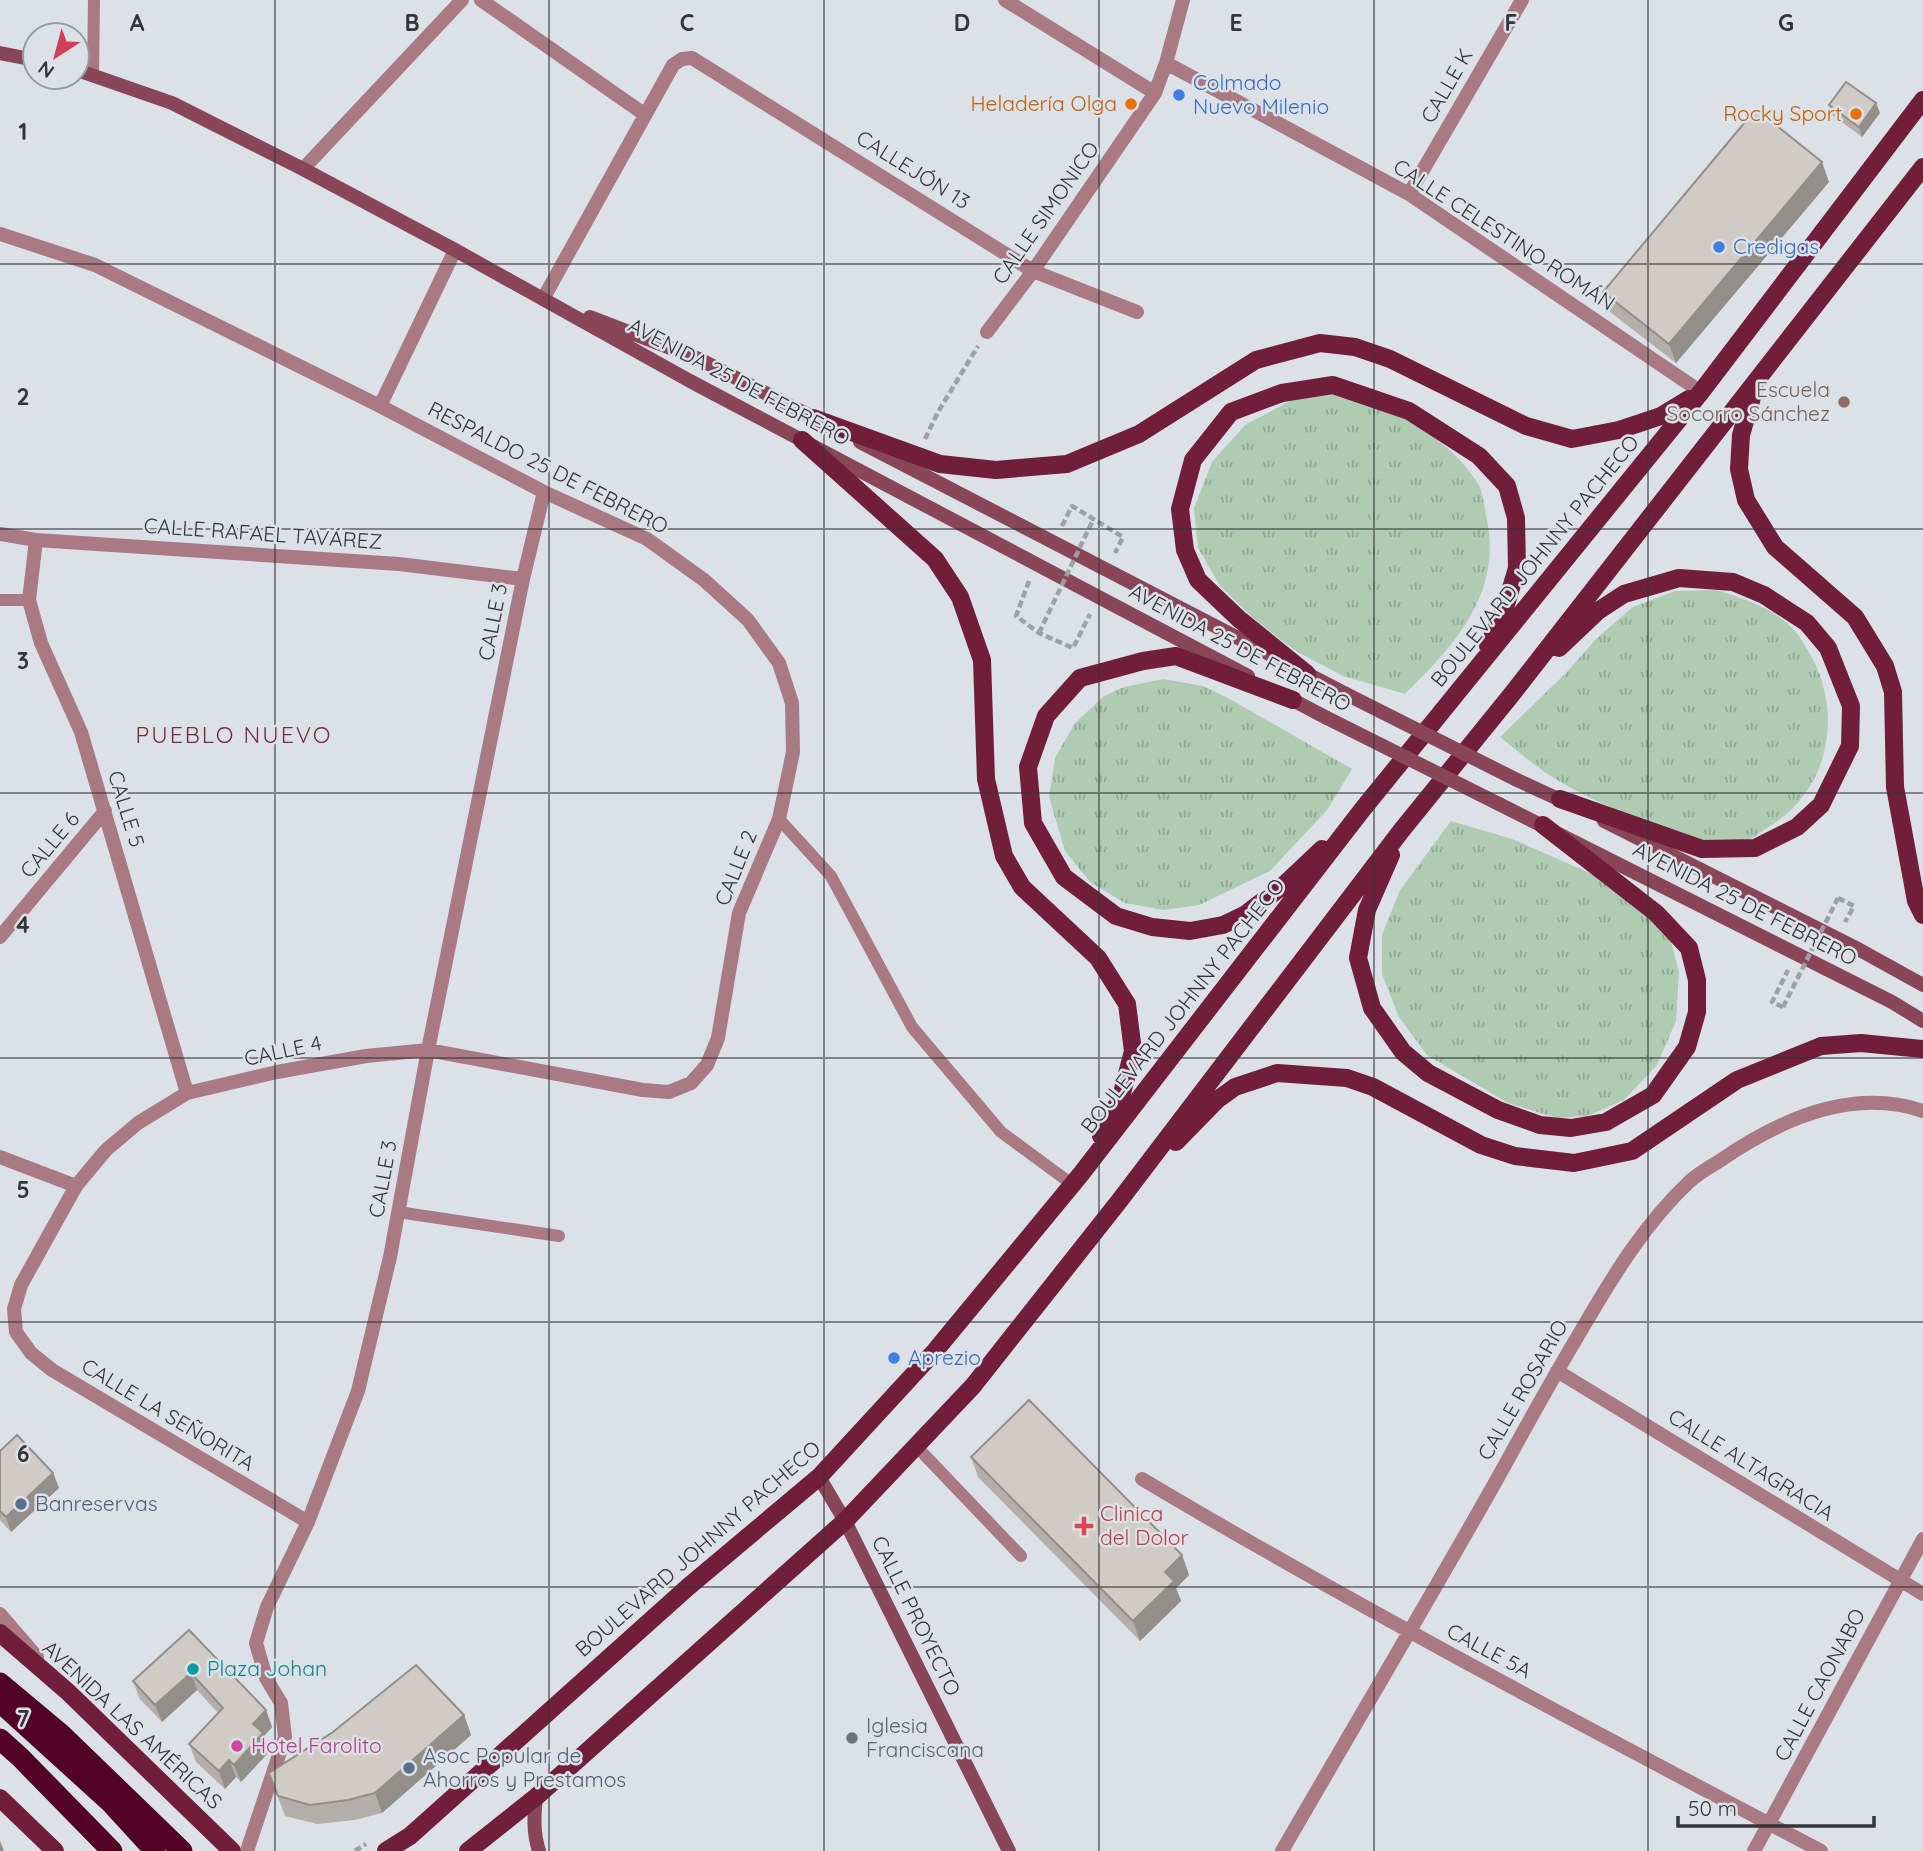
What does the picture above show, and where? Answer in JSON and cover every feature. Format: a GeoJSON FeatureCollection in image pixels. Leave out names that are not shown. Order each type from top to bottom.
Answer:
{"type":"FeatureCollection","features":[{"type":"Feature","properties":{"kind":"highway"},"geometry":{"type":"LineString","coordinates":[[0,1683],[61,1734],[182,1851]]}},
{"type":"Feature","properties":{"kind":"highway"},"geometry":{"type":"LineString","coordinates":[[0,1702],[110,1802],[155,1851]]}},
{"type":"Feature","properties":{"kind":"highway"},"geometry":{"type":"LineString","coordinates":[[0,1740],[112,1851]]}},
{"type":"Feature","properties":{"kind":"main road"},"geometry":{"type":"LineString","coordinates":[[0,42],[21,53]]}},
{"type":"Feature","properties":{"kind":"main road"},"geometry":{"type":"LineString","coordinates":[[0,53],[21,57]]}},
{"type":"Feature","properties":{"kind":"main road","name":"AVENIDA 25 DE FEBRERO"},"geometry":{"type":"LineString","coordinates":[[93,74],[172,103],[303,169],[690,381],[1327,718],[1892,1002],[1923,1021]]}},
{"type":"Feature","properties":{"kind":"main road","name":"BOULEVARD JOHNNY PACHECO"},"geometry":{"type":"LineString","coordinates":[[386,1851],[410,1836],[688,1587],[819,1477],[935,1351],[1077,1180],[1363,810],[1700,392],[1923,100]]}},
{"type":"Feature","properties":{"kind":"main road"},"geometry":{"type":"LineString","coordinates":[[468,1851],[536,1797],[845,1521],[973,1386],[1120,1200],[1401,831],[1923,167]]}},
{"type":"Feature","properties":{"kind":"main road","name":"AVENIDA 25 DE FEBRERO"},"geometry":{"type":"LineString","coordinates":[[543,299],[699,359],[1346,694],[1858,949],[1923,985]]}},
{"type":"Feature","properties":{"kind":"main road"},"geometry":{"type":"LineString","coordinates":[[813,418],[940,464],[996,470],[1067,464],[1139,435],[1256,360],[1320,343],[1355,347],[1390,359],[1526,426],[1572,439],[1619,430],[1661,416],[1700,392]]}},
{"type":"Feature","properties":{"kind":"main road"},"geometry":{"type":"LineString","coordinates":[[1759,378],[1747,408],[1741,435],[1739,469],[1746,500],[1775,547],[1855,617],[1885,666],[1894,692],[1895,787],[1916,901],[1923,915]]}},
{"type":"Feature","properties":{"kind":"main road"},"geometry":{"type":"LineString","coordinates":[[1307,674],[1239,619],[1198,580],[1185,550],[1181,509],[1193,460],[1231,412],[1282,393],[1333,385],[1409,411],[1479,456],[1507,486],[1516,518],[1517,568],[1505,608],[1478,670]]}},
{"type":"Feature","properties":{"kind":"main road"},"geometry":{"type":"LineString","coordinates":[[802,440],[935,559],[960,597],[982,660],[986,779],[1004,856],[1022,887],[1098,958],[1127,1004],[1133,1051],[1121,1097],[1077,1180]]}},
{"type":"Feature","properties":{"kind":"main road"},"geometry":{"type":"LineString","coordinates":[[1511,694],[1598,611],[1624,594],[1679,578],[1733,582],[1764,595],[1807,624],[1828,648],[1851,706],[1850,746],[1821,805],[1797,827],[1755,848],[1702,849],[1560,799]]}},
{"type":"Feature","properties":{"kind":"main road"},"geometry":{"type":"LineString","coordinates":[[1293,700],[1177,656],[1143,661],[1080,678],[1046,716],[1028,767],[1032,823],[1064,877],[1116,916],[1152,927],[1190,931],[1223,925],[1246,914],[1285,884],[1363,810]]}},
{"type":"Feature","properties":{"kind":"main road"},"geometry":{"type":"LineString","coordinates":[[1401,831],[1367,910],[1358,958],[1372,1009],[1403,1052],[1428,1073],[1498,1110],[1540,1125],[1571,1128],[1606,1122],[1653,1095],[1688,1047],[1697,1012],[1697,979],[1689,948],[1656,913],[1543,825]]}},
{"type":"Feature","properties":{"kind":"main road"},"geometry":{"type":"LineString","coordinates":[[1120,1200],[1217,1100],[1235,1087],[1277,1073],[1347,1078],[1373,1087],[1481,1145],[1515,1156],[1574,1163],[1632,1151],[1737,1080],[1821,1046],[1861,1042],[1923,1049]]}},
{"type":"Feature","properties":{"kind":"main road","name":"CALLE PROYECTO"},"geometry":{"type":"LineString","coordinates":[[819,1477],[845,1521],[1009,1851]]}},
{"type":"Feature","properties":{"kind":"main road","name":"AVENIDA LAS AMÉRICAS"},"geometry":{"type":"LineString","coordinates":[[0,1633],[68,1692],[232,1851]]}},
{"type":"Feature","properties":{"kind":"main road"},"geometry":{"type":"LineString","coordinates":[[536,1797],[534,1828],[539,1851]]}},
{"type":"Feature","properties":{"kind":"main road"},"geometry":{"type":"LineString","coordinates":[[0,1798],[55,1851]]}},
{"type":"Feature","properties":{"kind":"street"},"geometry":{"type":"LineString","coordinates":[[303,169],[462,0]]}},
{"type":"Feature","properties":{"kind":"street"},"geometry":{"type":"LineString","coordinates":[[481,0],[644,114],[543,299]]}},
{"type":"Feature","properties":{"kind":"street"},"geometry":{"type":"LineString","coordinates":[[1005,0],[1155,93]]}},
{"type":"Feature","properties":{"kind":"street","name":"CALLE SIMONICO"},"geometry":{"type":"LineString","coordinates":[[987,332],[1033,271],[1155,93],[1183,0]]}},
{"type":"Feature","properties":{"kind":"street","name":"CALLE K"},"geometry":{"type":"LineString","coordinates":[[1409,194],[1522,0]]}},
{"type":"Feature","properties":{"kind":"street","name":"CALLEJÓN 13"},"geometry":{"type":"LineString","coordinates":[[644,114],[673,65],[681,59],[692,58],[1033,271],[1138,312]]}},
{"type":"Feature","properties":{"kind":"street","name":"CALLE CELESTINO ROMÁN"},"geometry":{"type":"LineString","coordinates":[[1166,63],[1409,194],[1700,392]]}},
{"type":"Feature","properties":{"kind":"street","name":"RESPALDO 25 DE FEBRERO"},"geometry":{"type":"LineString","coordinates":[[0,234],[95,265],[380,406],[544,492],[647,539],[704,580],[748,621],[779,663]]}},
{"type":"Feature","properties":{"kind":"street"},"geometry":{"type":"LineString","coordinates":[[380,406],[455,250]]}},
{"type":"Feature","properties":{"kind":"street","name":"CALLE 3"},"geometry":{"type":"LineString","coordinates":[[247,1851],[285,1737],[281,1703],[266,1678],[256,1643],[267,1607],[307,1522],[358,1391],[390,1257],[428,1050],[523,579],[544,492]]}},
{"type":"Feature","properties":{"kind":"street","name":"CALLE RAFAEL TAVÁREZ"},"geometry":{"type":"LineString","coordinates":[[0,534],[36,540],[399,564],[523,579]]}},
{"type":"Feature","properties":{"kind":"street","name":"CALLE 5"},"geometry":{"type":"LineString","coordinates":[[36,540],[29,600],[41,643],[81,732],[187,1093]]}},
{"type":"Feature","properties":{"kind":"street","name":"CALLE 2"},"geometry":{"type":"LineString","coordinates":[[691,1083],[707,1065],[718,1038],[739,913],[779,819],[793,752],[792,703],[779,663]]}},
{"type":"Feature","properties":{"kind":"street","name":"CALLE 6"},"geometry":{"type":"LineString","coordinates":[[0,937],[105,811]]}},
{"type":"Feature","properties":{"kind":"street","name":"CALLE 4"},"geometry":{"type":"LineString","coordinates":[[16,1332],[14,1310],[21,1285],[76,1186],[106,1150],[138,1123],[187,1093],[353,1058],[428,1050],[643,1090],[669,1092],[691,1083]]}},
{"type":"Feature","properties":{"kind":"street","name":"CALLE ROSARIO"},"geometry":{"type":"LineString","coordinates":[[1282,1851],[1410,1632],[1557,1371],[1610,1281],[1645,1230],[1692,1179],[1749,1140],[1814,1111],[1865,1102],[1923,1111]]}},
{"type":"Feature","properties":{"kind":"street"},"geometry":{"type":"LineString","coordinates":[[0,1157],[76,1186]]}},
{"type":"Feature","properties":{"kind":"street","name":"CALLE LA SEÑORITA"},"geometry":{"type":"LineString","coordinates":[[16,1332],[31,1353],[52,1370],[307,1522]]}},
{"type":"Feature","properties":{"kind":"street","name":"CALLE ALTAGRACIA"},"geometry":{"type":"LineString","coordinates":[[1557,1371],[1923,1594]]}},
{"type":"Feature","properties":{"kind":"street","name":"CALLE 5A"},"geometry":{"type":"LineString","coordinates":[[1142,1479],[1232,1533],[1410,1632],[1821,1851]]}},
{"type":"Feature","properties":{"kind":"street","name":"CALLE CAONABO"},"geometry":{"type":"LineString","coordinates":[[1755,1851],[1923,1539]]}},
{"type":"Feature","properties":{"kind":"street"},"geometry":{"type":"LineString","coordinates":[[0,1614],[68,1692]]}},
{"type":"Feature","properties":{"kind":"lane"},"geometry":{"type":"LineString","coordinates":[[93,74],[94,0]]}},
{"type":"Feature","properties":{"kind":"lane"},"geometry":{"type":"LineString","coordinates":[[0,600],[29,600]]}},
{"type":"Feature","properties":{"kind":"lane"},"geometry":{"type":"LineString","coordinates":[[779,819],[831,876],[912,1027],[1001,1132],[1077,1180]]}},
{"type":"Feature","properties":{"kind":"lane"},"geometry":{"type":"LineString","coordinates":[[398,1212],[559,1236]]}},
{"type":"Feature","properties":{"kind":"lane"},"geometry":{"type":"LineString","coordinates":[[916,1446],[1021,1556]]}},
{"type":"Feature","properties":{"kind":"path"},"geometry":{"type":"LineString","coordinates":[[918,456],[944,401],[987,332]]}},
{"type":"Feature","properties":{"kind":"path"},"geometry":{"type":"LineString","coordinates":[[1054,543],[1072,506],[1123,537],[1107,570]]}},
{"type":"Feature","properties":{"kind":"path"},"geometry":{"type":"LineString","coordinates":[[1039,633],[1093,520]]}},
{"type":"Feature","properties":{"kind":"path"},"geometry":{"type":"LineString","coordinates":[[1035,563],[1016,616],[1039,633],[1073,648],[1099,597]]}},
{"type":"Feature","properties":{"kind":"path"},"geometry":{"type":"LineString","coordinates":[[1779,987],[1772,1002],[1783,1007],[1838,898],[1854,906],[1846,920]]}},
{"type":"Feature","properties":{"kind":"green space"},"geometry":{"type":"Polygon","coordinates":[[[1344,393],[1401,415],[1428,433],[1464,465],[1478,484],[1483,499],[1490,542],[1488,568],[1482,592],[1458,635],[1442,656],[1405,694],[1343,676],[1294,650],[1253,618],[1220,586],[1198,548],[1194,508],[1212,462],[1245,425],[1292,400],[1344,393]]]}},
{"type":"Feature","properties":{"kind":"green space"},"geometry":{"type":"Polygon","coordinates":[[[1716,590],[1768,610],[1787,623],[1807,649],[1819,672],[1826,697],[1828,722],[1818,771],[1806,793],[1789,812],[1753,838],[1744,842],[1725,843],[1673,832],[1643,821],[1563,784],[1500,737],[1566,673],[1598,637],[1633,607],[1675,591],[1716,590]]]}},
{"type":"Feature","properties":{"kind":"green space"},"geometry":{"type":"Polygon","coordinates":[[[1163,679],[1203,686],[1352,769],[1327,810],[1270,871],[1199,905],[1164,910],[1125,903],[1090,882],[1065,851],[1049,797],[1055,758],[1075,723],[1104,696],[1124,687],[1163,679]]]}},
{"type":"Feature","properties":{"kind":"green space"},"geometry":{"type":"Polygon","coordinates":[[[1451,821],[1512,839],[1599,877],[1635,905],[1670,938],[1679,972],[1676,1021],[1657,1065],[1624,1100],[1587,1116],[1557,1118],[1508,1103],[1427,1055],[1399,1017],[1382,974],[1382,935],[1400,890],[1451,821]]]}},
{"type":"Feature","properties":{"kind":"building"},"geometry":{"type":"Polygon","coordinates":[[[1846,82],[1876,103],[1859,127],[1829,105],[1846,82]]]}},
{"type":"Feature","properties":{"kind":"building","name":"Credigas"},"geometry":{"type":"Polygon","coordinates":[[[1756,109],[1822,162],[1669,344],[1603,292],[1756,109]]]}},
{"type":"Feature","properties":{"kind":"building","name":"Clinica del Dolor"},"geometry":{"type":"Polygon","coordinates":[[[1029,1400],[1182,1555],[1165,1572],[1174,1581],[1133,1621],[971,1457],[1029,1400]]]}},
{"type":"Feature","properties":{"kind":"building","name":"Banreservas"},"geometry":{"type":"Polygon","coordinates":[[[17,1435],[53,1473],[6,1517],[0,1511],[0,1451],[17,1435]]]}},
{"type":"Feature","properties":{"kind":"building"},"geometry":{"type":"Polygon","coordinates":[[[189,1630],[266,1710],[253,1724],[263,1733],[234,1765],[229,1760],[219,1771],[189,1744],[223,1708],[191,1673],[155,1705],[133,1681],[189,1630]]]}},
{"type":"Feature","properties":{"kind":"building"},"geometry":{"type":"Polygon","coordinates":[[[416,1665],[464,1715],[375,1793],[310,1805],[278,1796],[269,1773],[333,1732],[416,1665]]]}},
{"type":"Feature","properties":{"kind":"place","name":"Colmado Nuevo Milenio"},"geometry":{"type":"Point","coordinates":[1179,95]}},
{"type":"Feature","properties":{"kind":"place","name":"Heladería Olga"},"geometry":{"type":"Point","coordinates":[1131,104]}},
{"type":"Feature","properties":{"kind":"place","name":"Rocky Sport"},"geometry":{"type":"Point","coordinates":[1856,114]}},
{"type":"Feature","properties":{"kind":"place","name":"Credigas"},"geometry":{"type":"Point","coordinates":[1719,247]}},
{"type":"Feature","properties":{"kind":"place","name":"Escuela Socorro Sánchez"},"geometry":{"type":"Point","coordinates":[1844,402]}},
{"type":"Feature","properties":{"kind":"place","name":"Aprezio"},"geometry":{"type":"Point","coordinates":[894,1358]}},
{"type":"Feature","properties":{"kind":"place","name":"Banreservas"},"geometry":{"type":"Point","coordinates":[21,1504]}},
{"type":"Feature","properties":{"kind":"place","name":"Clinica del Dolor"},"geometry":{"type":"Point","coordinates":[1084,1526]}},
{"type":"Feature","properties":{"kind":"place","name":"Plaza Johan"},"geometry":{"type":"Point","coordinates":[193,1669]}},
{"type":"Feature","properties":{"kind":"place","name":"Iglesia Franciscana"},"geometry":{"type":"Point","coordinates":[852,1738]}},
{"type":"Feature","properties":{"kind":"place","name":"Hotel Farolito"},"geometry":{"type":"Point","coordinates":[237,1746]}},
{"type":"Feature","properties":{"kind":"place","name":"Asoc Popular de Ahorros y Prestamos"},"geometry":{"type":"Point","coordinates":[409,1768]}},
{"type":"Feature","properties":{"kind":"district","name":"PUEBLO NUEVO"},"geometry":{"type":"Point","coordinates":[234,735]}}]}
